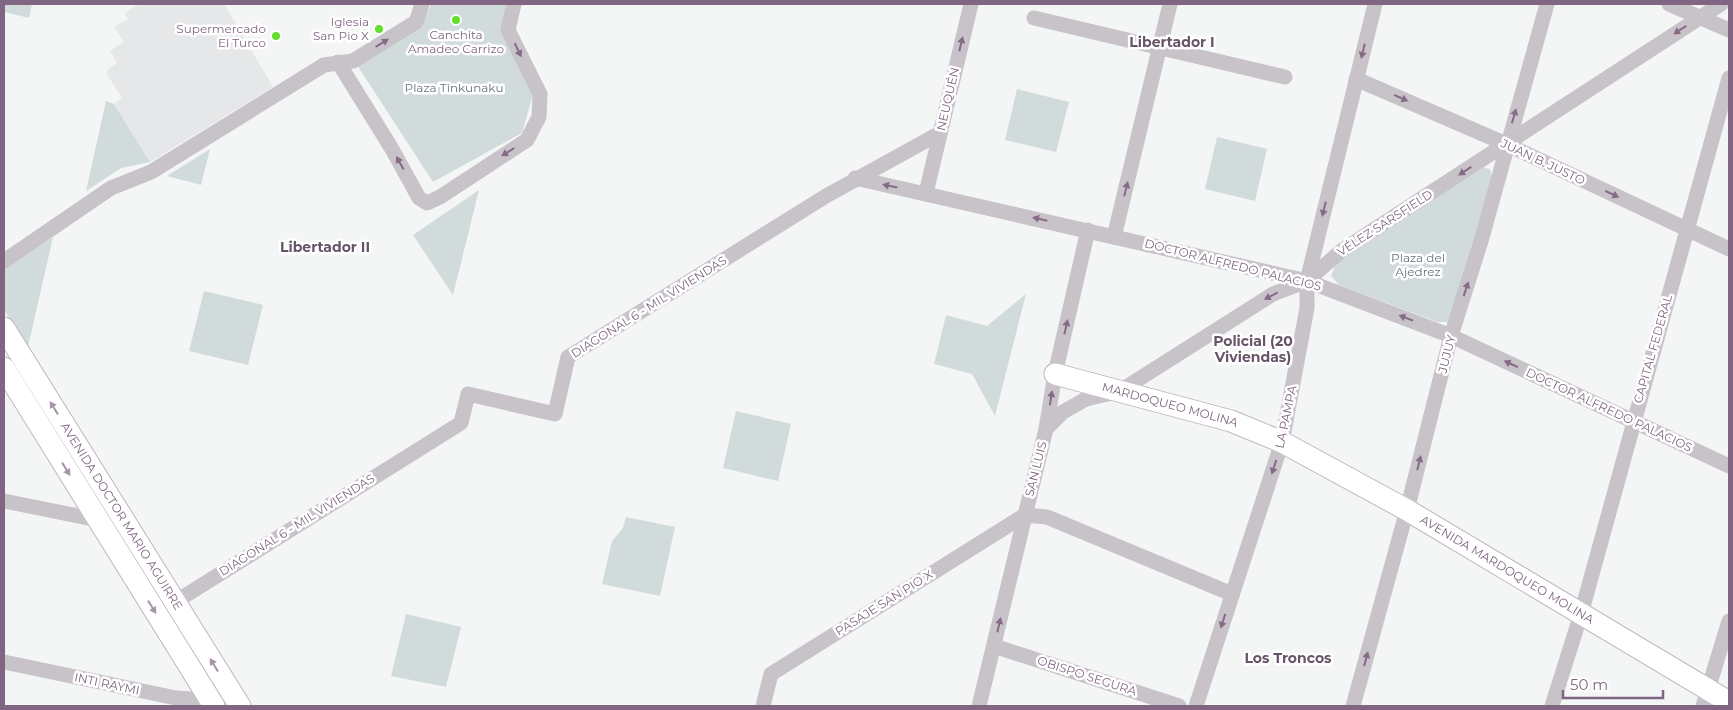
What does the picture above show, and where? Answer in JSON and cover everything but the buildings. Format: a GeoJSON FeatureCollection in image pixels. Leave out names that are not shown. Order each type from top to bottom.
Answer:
{"type":"FeatureCollection","features":[{"type":"Feature","properties":{"kind":"main road","name":"AVENIDA DOCTOR MARIO AGUIRRE"},"geometry":{"type":"LineString","coordinates":[[4,328],[240,706]]}},
{"type":"Feature","properties":{"kind":"main road","name":"AVENIDA DOCTOR MARIO AGUIRRE"},"geometry":{"type":"LineString","coordinates":[[4,368],[212,703]]}},
{"type":"Feature","properties":{"kind":"main road","name":"MARDOQUEO MOLINA"},"geometry":{"type":"LineString","coordinates":[[1055,374],[1231,421],[1282,442]]}},
{"type":"Feature","properties":{"kind":"main road","name":"AVENIDA MARDOQUEO MOLINA"},"geometry":{"type":"LineString","coordinates":[[1282,442],[1407,510],[1581,614],[1706,698],[1729,702]]}},
{"type":"Feature","properties":{"kind":"street"},"geometry":{"type":"LineString","coordinates":[[4,261],[111,188],[152,172],[324,65],[353,61],[416,22],[422,4]]}},
{"type":"Feature","properties":{"kind":"street"},"geometry":{"type":"LineString","coordinates":[[338,62],[392,149],[419,198],[427,202],[440,197],[527,140],[539,117],[540,94],[508,30],[514,4]]}},
{"type":"Feature","properties":{"kind":"street","name":"NEUQUÉN"},"geometry":{"type":"LineString","coordinates":[[926,194],[971,4]]}},
{"type":"Feature","properties":{"kind":"street"},"geometry":{"type":"LineString","coordinates":[[1114,237],[1170,4]]}},
{"type":"Feature","properties":{"kind":"street","name":"LA PAMPA"},"geometry":{"type":"LineString","coordinates":[[1196,706],[1282,442],[1307,308],[1307,281],[1374,4]]}},
{"type":"Feature","properties":{"kind":"street","name":"JUJUY"},"geometry":{"type":"LineString","coordinates":[[1353,706],[1407,510],[1451,336],[1481,241],[1506,144],[1546,4]]}},
{"type":"Feature","properties":{"kind":"street"},"geometry":{"type":"LineString","coordinates":[[1669,4],[1729,30]]}},
{"type":"Feature","properties":{"kind":"street","name":"VÉLEZ SARSFIELD"},"geometry":{"type":"LineString","coordinates":[[1046,429],[1063,412],[1086,399],[1120,391],[1273,294],[1307,281],[1341,251],[1721,4]]}},
{"type":"Feature","properties":{"kind":"street"},"geometry":{"type":"LineString","coordinates":[[1034,18],[1285,77]]}},
{"type":"Feature","properties":{"kind":"street","name":"CAPITAL FEDERAL"},"geometry":{"type":"LineString","coordinates":[[1552,706],[1581,614],[1729,78]]}},
{"type":"Feature","properties":{"kind":"street","name":"JUAN B. JUSTO"},"geometry":{"type":"LineString","coordinates":[[1356,79],[1506,144],[1729,249]]}},
{"type":"Feature","properties":{"kind":"street","name":"DIAGONAL 6 - MIL VIVIENDAS"},"geometry":{"type":"LineString","coordinates":[[175,602],[460,423],[468,394],[555,414],[568,357],[855,178],[940,133]]}},
{"type":"Feature","properties":{"kind":"street","name":"DOCTOR ALFREDO PALACIOS"},"geometry":{"type":"LineString","coordinates":[[855,178],[1307,281],[1451,336],[1729,466]]}},
{"type":"Feature","properties":{"kind":"street","name":"SAN LUIS"},"geometry":{"type":"LineString","coordinates":[[979,706],[1046,429],[1055,374],[1088,230]]}},
{"type":"Feature","properties":{"kind":"street"},"geometry":{"type":"LineString","coordinates":[[4,501],[98,520]]}},
{"type":"Feature","properties":{"kind":"street"},"geometry":{"type":"LineString","coordinates":[[1025,515],[1047,518],[1232,594]]}},
{"type":"Feature","properties":{"kind":"street","name":"PASAJE SAN PIO X"},"geometry":{"type":"LineString","coordinates":[[763,706],[771,674],[1025,515]]}},
{"type":"Feature","properties":{"kind":"street"},"geometry":{"type":"LineString","coordinates":[[1706,698],[1729,621]]}},
{"type":"Feature","properties":{"kind":"street","name":"OBISPO SEGURA"},"geometry":{"type":"LineString","coordinates":[[994,646],[1180,706]]}},
{"type":"Feature","properties":{"kind":"street","name":"INTI RAYMI"},"geometry":{"type":"LineString","coordinates":[[4,662],[176,698],[212,703]]}},
{"type":"Feature","properties":{"kind":"shaded area"},"geometry":{"type":"Polygon","coordinates":[[[139,4],[224,4],[273,87],[150,162],[114,104],[122,98],[107,74],[108,69],[117,63],[110,51],[124,42],[114,27],[128,19],[125,13],[139,4]]]}},
{"type":"Feature","properties":{"kind":"green space"},"geometry":{"type":"Polygon","coordinates":[[[4,4],[32,4],[29,18],[4,12],[4,4]]]}},
{"type":"Feature","properties":{"kind":"green space","name":"Plaza Tinkunaku"},"geometry":{"type":"Polygon","coordinates":[[[431,4],[509,4],[533,95],[522,133],[433,182],[357,65],[421,26],[431,4]]]}},
{"type":"Feature","properties":{"kind":"green space"},"geometry":{"type":"Polygon","coordinates":[[[1017,89],[1069,102],[1056,152],[1005,140],[1017,89]]]}},
{"type":"Feature","properties":{"kind":"green space"},"geometry":{"type":"Polygon","coordinates":[[[106,101],[114,104],[150,162],[121,168],[86,191],[106,101]]]}},
{"type":"Feature","properties":{"kind":"green space"},"geometry":{"type":"Polygon","coordinates":[[[1217,137],[1267,149],[1255,201],[1205,189],[1217,137]]]}},
{"type":"Feature","properties":{"kind":"green space"},"geometry":{"type":"Polygon","coordinates":[[[210,149],[201,185],[167,176],[210,149]]]}},
{"type":"Feature","properties":{"kind":"green space","name":"Plaza del Ajedrez"},"geometry":{"type":"Polygon","coordinates":[[[1482,167],[1490,169],[1492,177],[1451,316],[1447,322],[1437,322],[1339,285],[1331,276],[1336,263],[1482,167]]]}},
{"type":"Feature","properties":{"kind":"green space"},"geometry":{"type":"Polygon","coordinates":[[[479,190],[453,295],[413,235],[479,190]]]}},
{"type":"Feature","properties":{"kind":"green space"},"geometry":{"type":"Polygon","coordinates":[[[53,237],[28,347],[4,310],[4,269],[53,237]]]}},
{"type":"Feature","properties":{"kind":"green space"},"geometry":{"type":"Polygon","coordinates":[[[204,291],[263,305],[248,365],[189,351],[204,291]]]}},
{"type":"Feature","properties":{"kind":"green space"},"geometry":{"type":"Polygon","coordinates":[[[1026,294],[995,416],[972,374],[934,364],[946,315],[987,326],[1026,294]]]}},
{"type":"Feature","properties":{"kind":"green space"},"geometry":{"type":"Polygon","coordinates":[[[736,411],[791,424],[778,481],[723,468],[736,411]]]}},
{"type":"Feature","properties":{"kind":"green space"},"geometry":{"type":"Polygon","coordinates":[[[626,517],[675,527],[660,596],[602,584],[612,541],[623,528],[626,517]]]}},
{"type":"Feature","properties":{"kind":"green space"},"geometry":{"type":"Polygon","coordinates":[[[406,614],[461,627],[446,687],[391,676],[406,614]]]}},
{"type":"Feature","properties":{"kind":"place","name":"Canchita Amadeo Carrizo"},"geometry":{"type":"Point","coordinates":[456,20]}},
{"type":"Feature","properties":{"kind":"place","name":"Iglesia San Pio X"},"geometry":{"type":"Point","coordinates":[379,29]}},
{"type":"Feature","properties":{"kind":"place","name":"Supermercado El Turco"},"geometry":{"type":"Point","coordinates":[276,36]}},
{"type":"Feature","properties":{"kind":"district","name":"Libertador I"},"geometry":{"type":"Point","coordinates":[1172,42]}},
{"type":"Feature","properties":{"kind":"district","name":"Libertador II"},"geometry":{"type":"Point","coordinates":[325,247]}},
{"type":"Feature","properties":{"kind":"district","name":"Policial (20 Viviendas)"},"geometry":{"type":"Point","coordinates":[1253,350]}},
{"type":"Feature","properties":{"kind":"district","name":"Los Troncos"},"geometry":{"type":"Point","coordinates":[1288,658]}}]}
